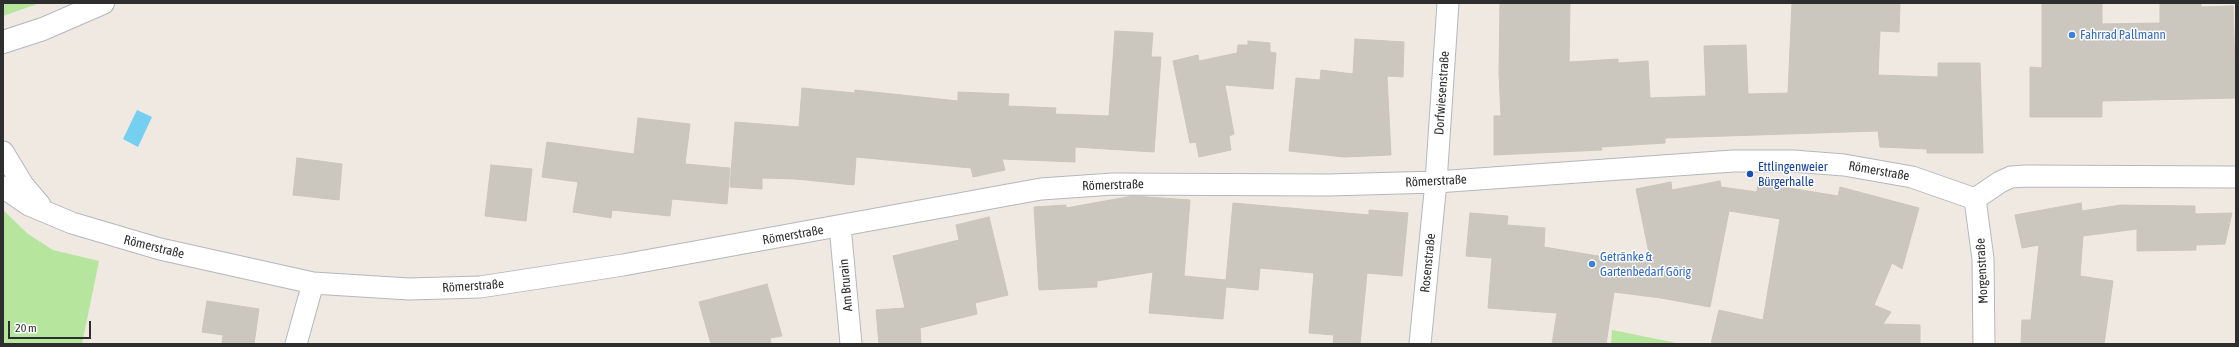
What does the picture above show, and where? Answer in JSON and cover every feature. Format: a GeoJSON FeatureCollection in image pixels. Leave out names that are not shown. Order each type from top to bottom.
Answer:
{"type":"FeatureCollection","features":[{"type":"Feature","properties":{"kind":"main road"},"geometry":{"type":"LineString","coordinates":[[3,42],[43,29],[103,3]]}},
{"type":"Feature","properties":{"kind":"street","name":"Dorfwiesenstraße"},"geometry":{"type":"LineString","coordinates":[[1436,182],[1448,3]]}},
{"type":"Feature","properties":{"kind":"street"},"geometry":{"type":"LineString","coordinates":[[3,152],[23,185],[50,213]]}},
{"type":"Feature","properties":{"kind":"street","name":"Römerstraße"},"geometry":{"type":"LineString","coordinates":[[3,187],[29,206],[96,232],[160,249],[313,283],[409,289],[480,287],[623,266],[1041,189],[1113,184],[1329,185],[1436,182],[1733,161],[1793,161],[1844,165],[1912,177],[1975,199]]}},
{"type":"Feature","properties":{"kind":"street"},"geometry":{"type":"LineString","coordinates":[[1975,199],[2000,182],[2011,177],[2236,177]]}},
{"type":"Feature","properties":{"kind":"street","name":"Rosenstraße"},"geometry":{"type":"LineString","coordinates":[[1420,344],[1436,182]]}},
{"type":"Feature","properties":{"kind":"street","name":"Morgenstraße"},"geometry":{"type":"LineString","coordinates":[[1975,199],[1983,259],[1984,344]]}},
{"type":"Feature","properties":{"kind":"street","name":"Am Brurain"},"geometry":{"type":"LineString","coordinates":[[840,226],[851,344]]}},
{"type":"Feature","properties":{"kind":"street"},"geometry":{"type":"LineString","coordinates":[[296,344],[313,283]]}},
{"type":"Feature","properties":{"kind":"green space"},"geometry":{"type":"Polygon","coordinates":[[[3,3],[40,3],[3,16],[3,3]]]}},
{"type":"Feature","properties":{"kind":"green space"},"geometry":{"type":"Polygon","coordinates":[[[3,210],[28,234],[53,250],[99,261],[82,344],[3,344],[3,210]]]}},
{"type":"Feature","properties":{"kind":"green space"},"geometry":{"type":"Polygon","coordinates":[[[1612,330],[1682,344],[1611,344],[1612,330]]]}},
{"type":"Feature","properties":{"kind":"water"},"geometry":{"type":"Polygon","coordinates":[[[137,110],[152,117],[138,147],[123,139],[137,110]]]}},
{"type":"Feature","properties":{"kind":"building"},"geometry":{"type":"Polygon","coordinates":[[[1500,3],[1570,3],[1569,62],[1618,59],[1618,63],[1648,61],[1650,98],[1706,96],[1704,46],[1746,45],[1748,94],[1788,93],[1792,3],[1900,3],[1899,32],[1880,31],[1878,75],[1938,77],[1938,63],[1980,63],[1983,153],[1927,153],[1927,149],[1880,147],[1878,131],[1665,138],[1665,143],[1601,147],[1602,150],[1494,155],[1494,116],[1501,116],[1499,73],[1500,3]]]}},
{"type":"Feature","properties":{"kind":"building"},"geometry":{"type":"Polygon","coordinates":[[[2042,3],[2102,3],[2102,24],[2160,23],[2160,3],[2201,3],[2201,7],[2233,6],[2236,98],[2102,101],[2102,117],[2030,117],[2030,67],[2042,68],[2042,3]]]}},
{"type":"Feature","properties":{"kind":"building"},"geometry":{"type":"Polygon","coordinates":[[[1115,31],[1153,33],[1151,57],[1161,57],[1154,152],[1075,147],[1075,162],[1002,159],[1005,170],[973,177],[971,168],[856,157],[854,185],[796,179],[762,178],[762,189],[730,187],[735,122],[799,127],[802,88],[855,93],[855,90],[958,101],[958,92],[1009,94],[1008,106],[1056,108],[1055,114],[1109,116],[1115,31]]]}},
{"type":"Feature","properties":{"kind":"building"},"geometry":{"type":"Polygon","coordinates":[[[1355,39],[1404,42],[1403,77],[1387,76],[1391,155],[1344,157],[1289,151],[1296,78],[1320,80],[1321,70],[1353,74],[1355,39]]]}},
{"type":"Feature","properties":{"kind":"building"},"geometry":{"type":"Polygon","coordinates":[[[1248,41],[1270,43],[1270,52],[1276,53],[1273,89],[1225,85],[1234,134],[1229,136],[1231,150],[1199,157],[1196,142],[1190,143],[1173,61],[1198,55],[1199,61],[1237,53],[1238,45],[1248,45],[1248,41]]]}},
{"type":"Feature","properties":{"kind":"building"},"geometry":{"type":"Polygon","coordinates":[[[638,118],[690,124],[685,164],[730,168],[727,204],[672,199],[670,216],[612,210],[611,218],[573,212],[578,182],[542,177],[547,142],[634,154],[638,118]]]}},
{"type":"Feature","properties":{"kind":"building"},"geometry":{"type":"Polygon","coordinates":[[[297,158],[342,164],[339,200],[293,195],[297,158]]]}},
{"type":"Feature","properties":{"kind":"building"},"geometry":{"type":"Polygon","coordinates":[[[491,165],[532,169],[526,221],[485,216],[491,165]]]}},
{"type":"Feature","properties":{"kind":"building"},"geometry":{"type":"Polygon","coordinates":[[[1720,181],[1721,187],[1757,192],[1758,183],[1838,196],[1840,187],[1919,208],[1902,269],[1892,263],[1874,305],[1891,312],[1883,324],[1920,325],[1920,344],[1711,344],[1719,310],[1763,320],[1780,219],[1729,211],[1710,307],[1661,298],[1614,292],[1606,344],[1552,344],[1557,313],[1488,308],[1492,258],[1466,256],[1470,213],[1508,216],[1507,225],[1545,228],[1544,247],[1610,258],[1611,252],[1650,258],[1636,189],[1671,182],[1672,190],[1720,181]]]}},
{"type":"Feature","properties":{"kind":"building"},"geometry":{"type":"Polygon","coordinates":[[[1133,196],[1190,200],[1184,276],[1226,280],[1233,203],[1369,215],[1369,210],[1408,213],[1402,276],[1367,273],[1360,344],[1333,344],[1334,335],[1309,333],[1314,273],[1260,268],[1258,290],[1226,287],[1223,319],[1149,313],[1153,272],[1097,281],[1097,287],[1039,290],[1034,207],[1066,205],[1066,208],[1133,196]]]}},
{"type":"Feature","properties":{"kind":"building"},"geometry":{"type":"Polygon","coordinates":[[[2081,203],[2082,211],[2121,205],[2195,206],[2195,214],[2232,213],[2225,244],[2196,245],[2196,250],[2137,251],[2137,229],[2083,236],[2080,276],[2113,281],[2104,344],[2021,344],[2022,320],[2031,320],[2039,245],[2022,248],[2015,215],[2081,203]]]}},
{"type":"Feature","properties":{"kind":"building"},"geometry":{"type":"Polygon","coordinates":[[[989,217],[1008,295],[975,303],[977,314],[920,328],[921,344],[879,344],[876,310],[905,308],[893,256],[959,240],[956,225],[989,217]]]}},
{"type":"Feature","properties":{"kind":"building"},"geometry":{"type":"Polygon","coordinates":[[[767,284],[782,336],[770,338],[771,344],[711,344],[699,302],[767,284]]]}},
{"type":"Feature","properties":{"kind":"building"},"geometry":{"type":"Polygon","coordinates":[[[207,301],[259,309],[254,344],[222,344],[223,335],[202,332],[207,301]]]}},
{"type":"Feature","properties":{"kind":"place","name":"Fahrrad Pallmann"},"geometry":{"type":"Point","coordinates":[2072,35]}},
{"type":"Feature","properties":{"kind":"place","name":"Ettlingenweier Bürgerhalle"},"geometry":{"type":"Point","coordinates":[1750,174]}},
{"type":"Feature","properties":{"kind":"place","name":"Getränke & Gartenbedarf Görig"},"geometry":{"type":"Point","coordinates":[1592,264]}}]}
